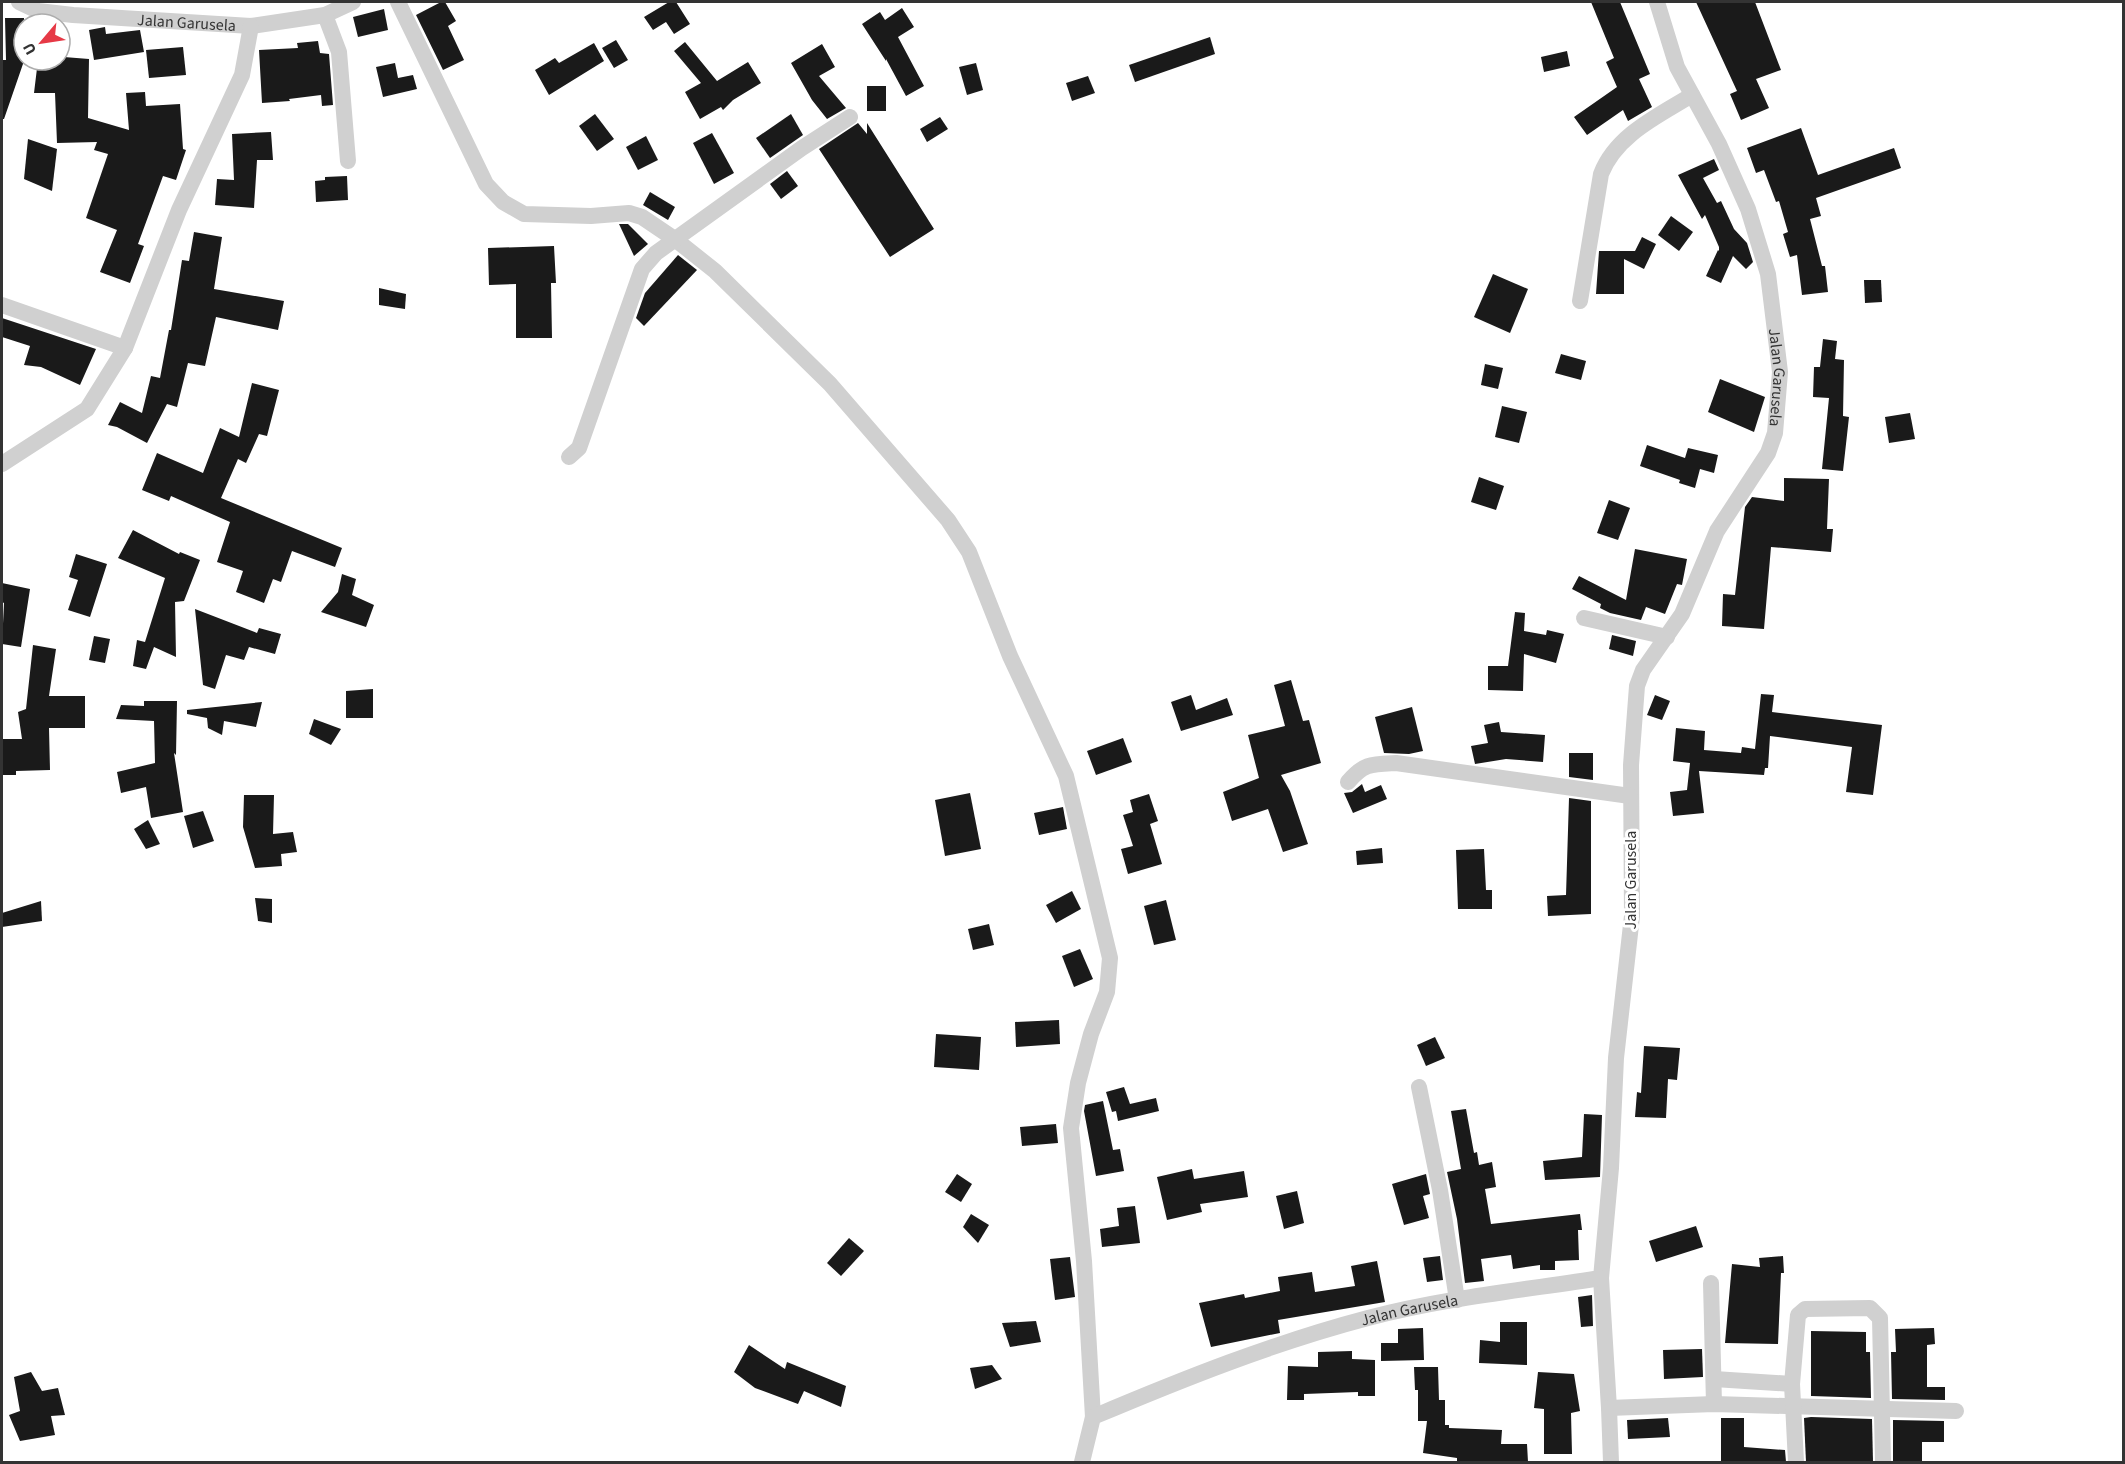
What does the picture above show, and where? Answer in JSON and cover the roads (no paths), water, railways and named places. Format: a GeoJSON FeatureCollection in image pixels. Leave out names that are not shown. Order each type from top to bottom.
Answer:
{"type":"FeatureCollection","features":[{"type":"Feature","properties":{"kind":"street","name":"Jalan Garusela"},"geometry":{"type":"LineString","coordinates":[[19,2],[38,11],[73,15],[251,26],[325,15],[353,2]]}},
{"type":"Feature","properties":{"kind":"street"},"geometry":{"type":"LineString","coordinates":[[398,2],[486,184],[503,202],[524,214],[591,216],[629,213],[642,217],[676,240],[715,272],[830,384],[960,536],[1010,656],[1066,776],[1110,958],[1107,992],[1091,1034],[1078,1083],[1071,1128],[1084,1261],[1093,1417],[1082,1462]]}},
{"type":"Feature","properties":{"kind":"street","name":"Jalan Garusela"},"geometry":{"type":"LineString","coordinates":[[1093,1417],[1217,1365],[1368,1318],[1457,1300],[1601,1278],[1611,1168],[1616,1058],[1632,916],[1630,796],[1637,686],[1643,670],[1682,614],[1718,531],[1768,453],[1775,433],[1780,372],[1768,274],[1748,209],[1719,144],[1677,67],[1657,2]]}},
{"type":"Feature","properties":{"kind":"street"},"geometry":{"type":"LineString","coordinates":[[325,15],[339,52],[348,160]]}},
{"type":"Feature","properties":{"kind":"street"},"geometry":{"type":"LineString","coordinates":[[2,464],[87,409],[125,348],[179,210],[242,75],[251,26]]}},
{"type":"Feature","properties":{"kind":"street"},"geometry":{"type":"LineString","coordinates":[[1580,301],[1601,174],[1606,159],[1616,145],[1692,95]]}},
{"type":"Feature","properties":{"kind":"street"},"geometry":{"type":"LineString","coordinates":[[568,457],[579,448],[642,269],[656,253],[802,148],[850,117]]}},
{"type":"Feature","properties":{"kind":"street"},"geometry":{"type":"LineString","coordinates":[[2,304],[125,348]]}},
{"type":"Feature","properties":{"kind":"street"},"geometry":{"type":"LineString","coordinates":[[1584,618],[1667,637]]}},
{"type":"Feature","properties":{"kind":"street"},"geometry":{"type":"LineString","coordinates":[[1348,782],[1359,769],[1371,764],[1396,763],[1630,796]]}},
{"type":"Feature","properties":{"kind":"street"},"geometry":{"type":"LineString","coordinates":[[1419,1087],[1440,1190],[1457,1300]]}},
{"type":"Feature","properties":{"kind":"street"},"geometry":{"type":"LineString","coordinates":[[1601,1278],[1611,1462]]}},
{"type":"Feature","properties":{"kind":"street"},"geometry":{"type":"LineString","coordinates":[[1710,1283],[1714,1404]]}},
{"type":"Feature","properties":{"kind":"street"},"geometry":{"type":"LineString","coordinates":[[1796,1462],[1792,1384],[1797,1321],[1800,1311],[1870,1308],[1880,1318],[1883,1462]]}},
{"type":"Feature","properties":{"kind":"street"},"geometry":{"type":"LineString","coordinates":[[1714,1379],[1792,1384]]}},
{"type":"Feature","properties":{"kind":"street"},"geometry":{"type":"LineString","coordinates":[[1609,1408],[1714,1404],[1956,1411]]}}]}
